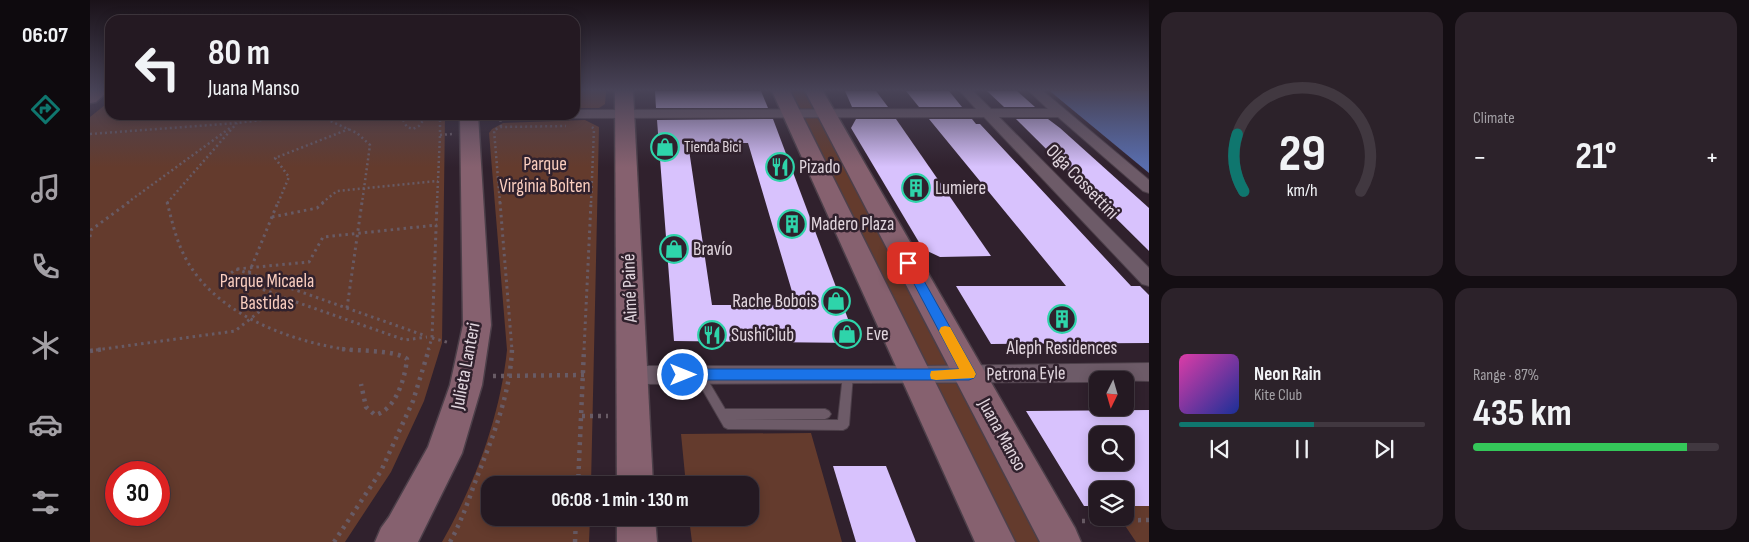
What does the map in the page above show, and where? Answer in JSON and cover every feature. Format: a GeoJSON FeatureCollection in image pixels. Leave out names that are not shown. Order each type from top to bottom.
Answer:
{"type":"FeatureCollection","features":[{"type":"Feature","properties":{"kind":"street","name":"Aimé Painé"},"geometry":{"type":"LineString","coordinates":[[624,116],[635,476]]}},
{"type":"Feature","properties":{"kind":"street"},"geometry":{"type":"LineString","coordinates":[[793,116],[995,542]]}},
{"type":"Feature","properties":{"kind":"street","name":"Juana Manso"},"geometry":{"type":"LineString","coordinates":[[828,116],[1055,531]]}},
{"type":"Feature","properties":{"kind":"street","name":"Olga Cossettini"},"geometry":{"type":"LineString","coordinates":[[990,116],[1149,279]]}},
{"type":"Feature","properties":{"kind":"street"},"geometry":{"type":"LineString","coordinates":[[1064,116],[1149,188]]}},
{"type":"Feature","properties":{"kind":"street","name":"Julieta Lanteri"},"geometry":{"type":"LineString","coordinates":[[395,542],[403,531],[444,453],[467,376],[472,349],[476,325],[469,120]]}},
{"type":"Feature","properties":{"kind":"street","name":"Petrona Eyle"},"geometry":{"type":"LineString","coordinates":[[633,375],[917,375],[1149,372]]}},
{"type":"Feature","properties":{"kind":"street"},"geometry":{"type":"LineString","coordinates":[[636,526],[636,542]]}},
{"type":"Feature","properties":{"kind":"lane"},"geometry":{"type":"LineString","coordinates":[[699,375],[728,424],[844,424],[848,375]]}},
{"type":"Feature","properties":{"kind":"lane"},"geometry":{"type":"LineString","coordinates":[[722,414],[825,414]]}},
{"type":"Feature","properties":{"kind":"path"},"geometry":{"type":"LineString","coordinates":[[90,134],[262,120]]}},
{"type":"Feature","properties":{"kind":"path"},"geometry":{"type":"LineString","coordinates":[[328,120],[357,133],[370,145],[346,308]]}},
{"type":"Feature","properties":{"kind":"path"},"geometry":{"type":"LineString","coordinates":[[403,120],[407,127],[415,128],[422,120]]}},
{"type":"Feature","properties":{"kind":"path"},"geometry":{"type":"LineString","coordinates":[[500,120],[501,127],[568,126]]}},
{"type":"Feature","properties":{"kind":"path"},"geometry":{"type":"LineString","coordinates":[[90,237],[91,230],[237,123]]}},
{"type":"Feature","properties":{"kind":"path"},"geometry":{"type":"LineString","coordinates":[[237,123],[167,202],[180,247],[190,265],[203,282],[250,319],[293,337],[316,343],[349,350],[399,354],[407,359],[401,384],[382,414],[375,415],[369,411],[360,384]]}},
{"type":"Feature","properties":{"kind":"path"},"geometry":{"type":"LineString","coordinates":[[579,476],[585,375],[594,128],[586,125]]}},
{"type":"Feature","properties":{"kind":"path"},"geometry":{"type":"LineString","coordinates":[[249,274],[289,177],[275,158],[349,129]]}},
{"type":"Feature","properties":{"kind":"path"},"geometry":{"type":"LineString","coordinates":[[334,542],[381,471],[413,401],[432,338],[440,135]]}},
{"type":"Feature","properties":{"kind":"path"},"geometry":{"type":"LineString","coordinates":[[272,217],[317,208],[337,191],[438,181]]}},
{"type":"Feature","properties":{"kind":"path"},"geometry":{"type":"LineString","coordinates":[[427,337],[405,340],[226,277],[236,269],[309,262],[323,237],[436,225]]}},
{"type":"Feature","properties":{"kind":"path"},"geometry":{"type":"LineString","coordinates":[[236,269],[427,337],[472,349]]}},
{"type":"Feature","properties":{"kind":"path"},"geometry":{"type":"LineString","coordinates":[[90,351],[235,331],[279,296]]}},
{"type":"Feature","properties":{"kind":"path"},"geometry":{"type":"LineString","coordinates":[[467,376],[585,375]]}},
{"type":"Feature","properties":{"kind":"path"},"geometry":{"type":"LineString","coordinates":[[1055,531],[1149,520]]}},
{"type":"Feature","properties":{"kind":"path"},"geometry":{"type":"LineString","coordinates":[[575,542],[576,526]]}},
{"type":"Feature","properties":{"kind":"green space","name":"Parque Micaela Bastidas"},"geometry":{"type":"Polygon","coordinates":[[[91,116],[105,116],[105,120],[445,120],[442,343],[424,401],[391,472],[345,542],[90,542],[91,116]]]}},
{"type":"Feature","properties":{"kind":"green space"},"geometry":{"type":"Polygon","coordinates":[[[802,116],[821,116],[1049,542],[1011,542],[802,116]]]}},
{"type":"Feature","properties":{"kind":"green space","name":"Parque Virginia Bolten"},"geometry":{"type":"Polygon","coordinates":[[[585,120],[599,127],[591,476],[481,476],[481,526],[590,526],[589,542],[442,542],[465,497],[484,449],[499,400],[504,375],[507,350],[489,133],[492,129],[503,123],[585,120]]]}},
{"type":"Feature","properties":{"kind":"green space"},"geometry":{"type":"Polygon","coordinates":[[[811,433],[842,542],[692,542],[690,526],[759,526],[759,476],[685,476],[681,434],[811,433]]]}},
{"type":"Feature","properties":{"kind":"green space"},"geometry":{"type":"Polygon","coordinates":[[[1134,506],[1149,506],[1149,542],[1136,542],[1125,526],[1134,526],[1134,506]]]}},
{"type":"Feature","properties":{"kind":"water"},"geometry":{"type":"Polygon","coordinates":[[[1080,116],[1149,116],[1149,173],[1080,116]]]}},
{"type":"Feature","properties":{"kind":"building","name":"Madero Plaza"},"geometry":{"type":"Polygon","coordinates":[[[773,119],[857,343],[674,341],[657,120],[773,119]],[[688,143],[712,305],[796,305],[748,143],[688,143]]]}},
{"type":"Feature","properties":{"kind":"building","name":"Lumiere"},"geometry":{"type":"Polygon","coordinates":[[[856,119],[896,119],[991,256],[940,257],[923,249],[851,128],[856,119]]]}},
{"type":"Feature","properties":{"kind":"building"},"geometry":{"type":"Polygon","coordinates":[[[929,119],[972,119],[976,124],[980,124],[1131,286],[1140,286],[1149,295],[1149,343],[991,344],[956,286],[1066,286],[929,119]]]}},
{"type":"Feature","properties":{"kind":"building"},"geometry":{"type":"Polygon","coordinates":[[[1016,119],[1048,119],[1149,208],[1149,251],[1016,119]]]}},
{"type":"Feature","properties":{"kind":"building"},"geometry":{"type":"Polygon","coordinates":[[[1089,410],[1089,416],[1134,416],[1134,410],[1149,410],[1149,506],[1134,506],[1134,481],[1089,481],[1089,506],[1084,506],[1026,411],[1089,410]]]}},
{"type":"Feature","properties":{"kind":"building"},"geometry":{"type":"Polygon","coordinates":[[[833,466],[886,466],[916,542],[856,542],[833,466]]]}},
{"type":"Feature","properties":{"kind":"slow traffic"},"geometry":{"type":"LineString","coordinates":[[936,375],[969,374],[945,331]]}},
{"type":"Feature","properties":{"kind":"place","name":"Tienda Bici"},"geometry":{"type":"Point","coordinates":[665,147]}},
{"type":"Feature","properties":{"kind":"place","name":"Pizado"},"geometry":{"type":"Point","coordinates":[780,167]}},
{"type":"Feature","properties":{"kind":"place","name":"Lumiere"},"geometry":{"type":"Point","coordinates":[916,188]}},
{"type":"Feature","properties":{"kind":"place","name":"Madero Plaza"},"geometry":{"type":"Point","coordinates":[792,224]}},
{"type":"Feature","properties":{"kind":"place","name":"Bravío"},"geometry":{"type":"Point","coordinates":[674,249]}},
{"type":"Feature","properties":{"kind":"place","name":"Rache Bobois"},"geometry":{"type":"Point","coordinates":[836,301]}},
{"type":"Feature","properties":{"kind":"place","name":"Aleph Residences"},"geometry":{"type":"Point","coordinates":[1062,319]}},
{"type":"Feature","properties":{"kind":"place","name":"Eve"},"geometry":{"type":"Point","coordinates":[847,334]}},
{"type":"Feature","properties":{"kind":"place","name":"SushiClub"},"geometry":{"type":"Point","coordinates":[712,335]}},
{"type":"Feature","properties":{"kind":"route"},"geometry":{"type":"LineString","coordinates":[[683,375],[969,374],[908,263]]}}]}
